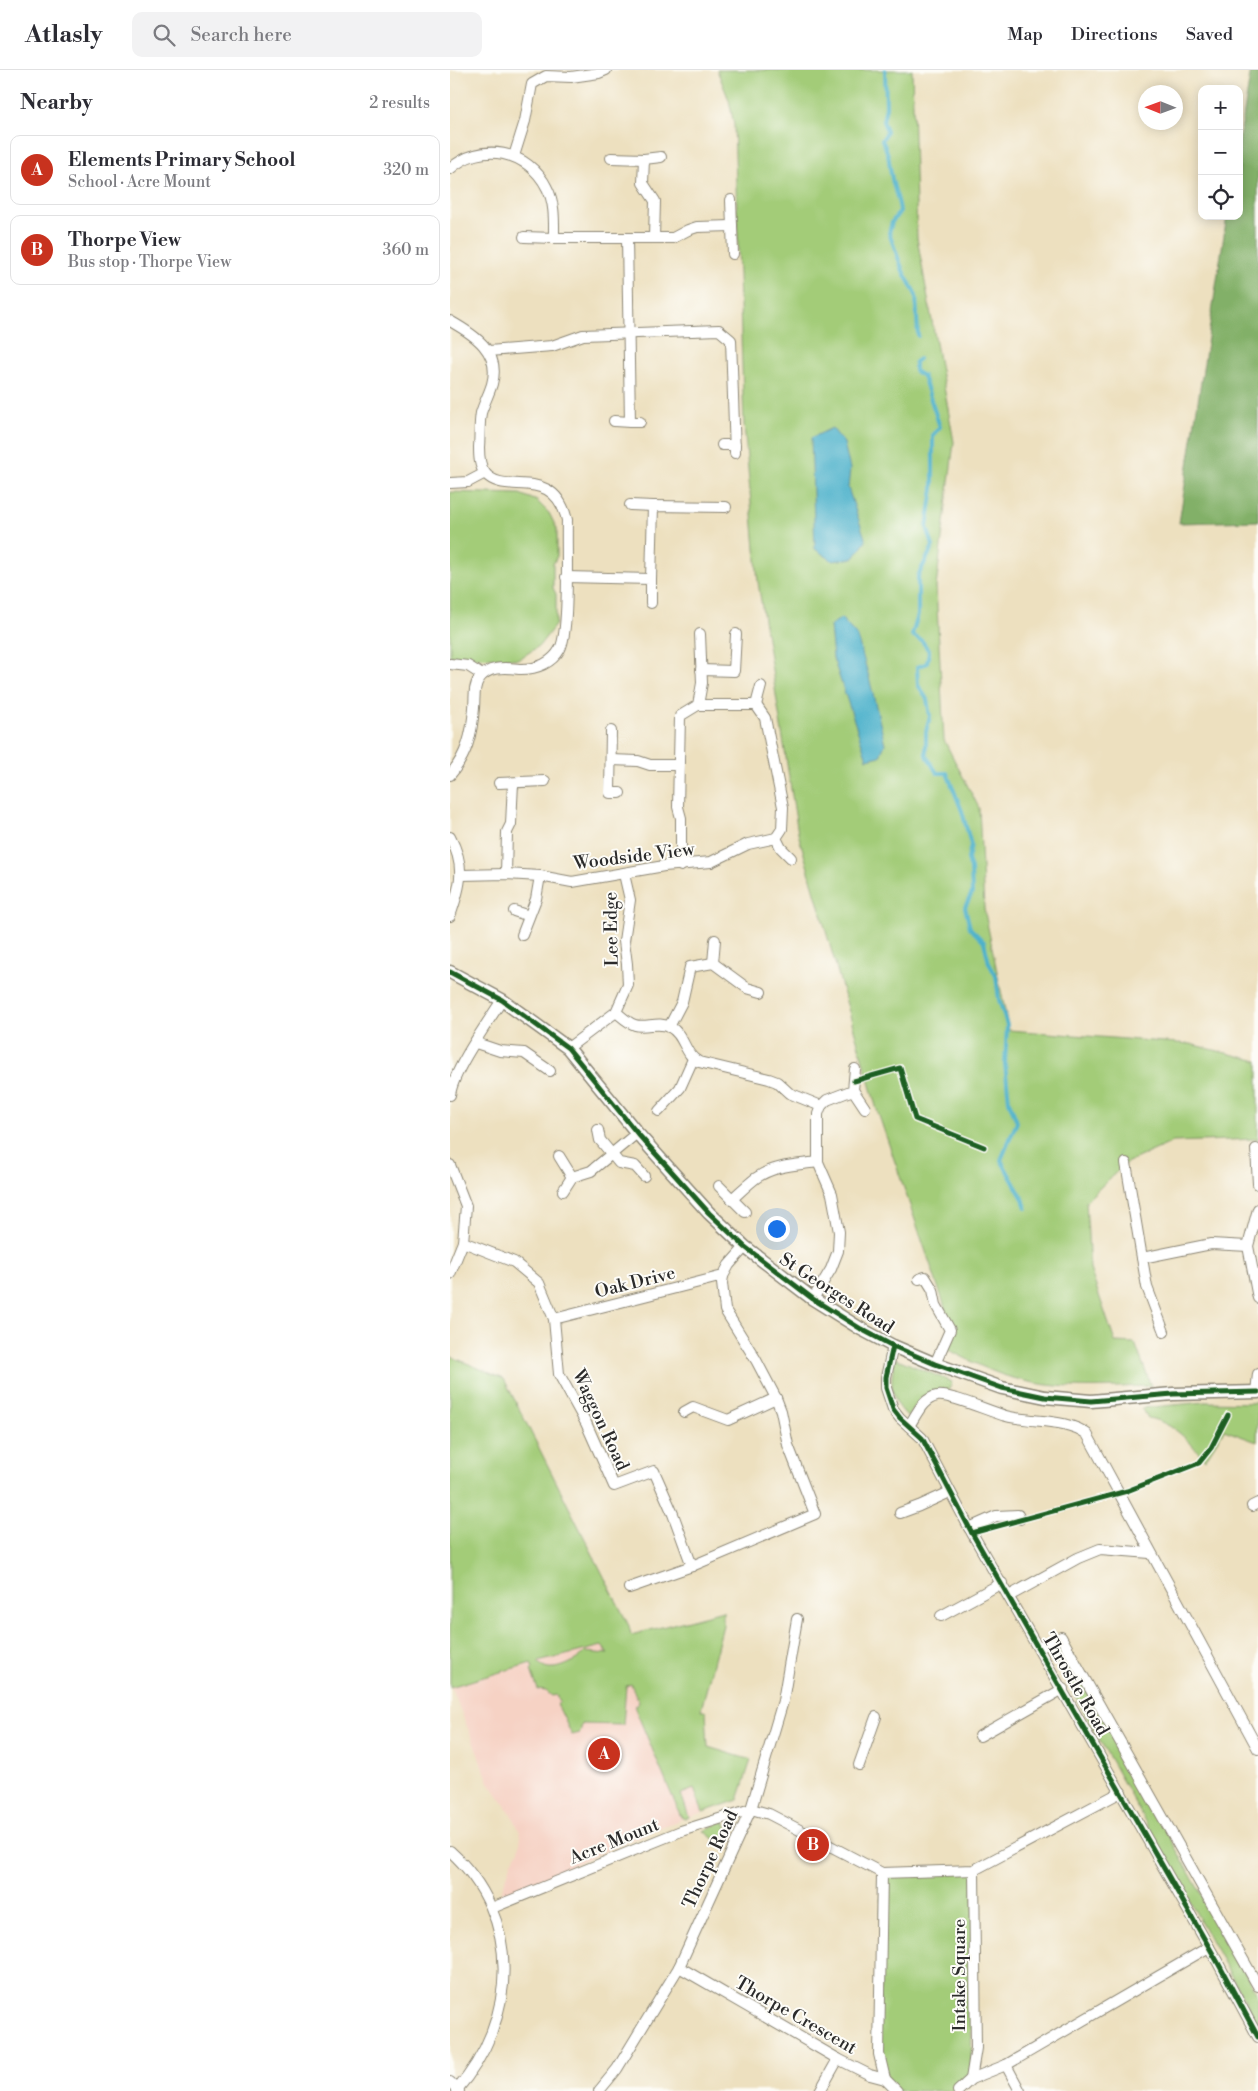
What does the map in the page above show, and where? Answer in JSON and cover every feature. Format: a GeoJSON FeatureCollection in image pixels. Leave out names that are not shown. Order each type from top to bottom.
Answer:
{"type":"FeatureCollection","features":[{"type":"Feature","properties":{"kind":"street"},"geometry":{"type":"LineString","coordinates":[[514,156],[525,121],[532,84],[546,73],[571,77],[599,73],[606,70]]}},
{"type":"Feature","properties":{"kind":"street"},"geometry":{"type":"LineString","coordinates":[[450,169],[470,155],[482,152],[514,156],[539,176],[548,190],[553,209],[554,238]]}},
{"type":"Feature","properties":{"kind":"street"},"geometry":{"type":"LineString","coordinates":[[611,158],[644,159],[661,157]]}},
{"type":"Feature","properties":{"kind":"street"},"geometry":{"type":"LineString","coordinates":[[644,159],[643,183],[655,201],[654,238]]}},
{"type":"Feature","properties":{"kind":"street"},"geometry":{"type":"LineString","coordinates":[[731,200],[732,254]]}},
{"type":"Feature","properties":{"kind":"street"},"geometry":{"type":"LineString","coordinates":[[524,237],[673,238],[697,227],[732,226]]}},
{"type":"Feature","properties":{"kind":"street"},"geometry":{"type":"LineString","coordinates":[[614,421],[635,422],[629,332],[627,238]]}},
{"type":"Feature","properties":{"kind":"street"},"geometry":{"type":"LineString","coordinates":[[450,321],[481,341],[489,351],[493,363],[494,374],[482,412],[480,426],[481,464],[485,473],[499,481],[537,486],[548,490],[558,498],[564,508],[566,520],[564,638],[561,648],[554,657],[537,667],[491,670],[482,675],[475,687],[471,734],[467,750],[450,775]]}},
{"type":"Feature","properties":{"kind":"street"},"geometry":{"type":"LineString","coordinates":[[489,351],[552,346],[583,335],[719,330],[732,340],[735,449],[722,445]]}},
{"type":"Feature","properties":{"kind":"street"},"geometry":{"type":"LineString","coordinates":[[450,483],[468,482],[485,473]]}},
{"type":"Feature","properties":{"kind":"street"},"geometry":{"type":"LineString","coordinates":[[630,505],[726,507]]}},
{"type":"Feature","properties":{"kind":"street"},"geometry":{"type":"LineString","coordinates":[[651,603],[653,506]]}},
{"type":"Feature","properties":{"kind":"street"},"geometry":{"type":"LineString","coordinates":[[566,577],[651,579]]}},
{"type":"Feature","properties":{"kind":"street"},"geometry":{"type":"LineString","coordinates":[[698,705],[702,683],[696,648],[700,634]]}},
{"type":"Feature","properties":{"kind":"street"},"geometry":{"type":"LineString","coordinates":[[701,670],[734,671],[736,634]]}},
{"type":"Feature","properties":{"kind":"street"},"geometry":{"type":"LineString","coordinates":[[450,664],[468,666],[482,675]]}},
{"type":"Feature","properties":{"kind":"street"},"geometry":{"type":"LineString","coordinates":[[761,686],[756,705],[765,718],[783,807],[782,829],[776,838],[781,848],[791,858]]}},
{"type":"Feature","properties":{"kind":"street"},"geometry":{"type":"LineString","coordinates":[[682,866],[681,818],[678,807],[680,716],[698,705],[756,705]]}},
{"type":"Feature","properties":{"kind":"street"},"geometry":{"type":"LineString","coordinates":[[612,731],[610,793],[620,793]]}},
{"type":"Feature","properties":{"kind":"street"},"geometry":{"type":"LineString","coordinates":[[611,760],[638,761],[650,765],[678,765]]}},
{"type":"Feature","properties":{"kind":"street"},"geometry":{"type":"LineString","coordinates":[[499,783],[546,781]]}},
{"type":"Feature","properties":{"kind":"street"},"geometry":{"type":"LineString","coordinates":[[506,874],[507,832],[511,824],[513,783]]}},
{"type":"Feature","properties":{"kind":"street"},"geometry":{"type":"LineString","coordinates":[[450,837],[460,861],[461,875],[459,891],[450,916]]}},
{"type":"Feature","properties":{"kind":"street","name":"Woodside View"},"geometry":{"type":"LineString","coordinates":[[461,875],[506,874],[540,876],[572,882],[664,866],[682,866],[711,862],[748,844],[776,838]]}},
{"type":"Feature","properties":{"kind":"street","name":"Lee Edge"},"geometry":{"type":"LineString","coordinates":[[568,1048],[616,1012],[628,985],[624,940],[630,900],[624,874]]}},
{"type":"Feature","properties":{"kind":"street"},"geometry":{"type":"LineString","coordinates":[[522,936],[536,899],[540,876]]}},
{"type":"Feature","properties":{"kind":"street"},"geometry":{"type":"LineString","coordinates":[[514,911],[529,916]]}},
{"type":"Feature","properties":{"kind":"street"},"geometry":{"type":"LineString","coordinates":[[714,964],[715,940]]}},
{"type":"Feature","properties":{"kind":"street"},"geometry":{"type":"LineString","coordinates":[[670,1027],[682,1002],[690,967],[714,964],[746,988],[761,992]]}},
{"type":"Feature","properties":{"kind":"street","name":"St Georges Road"},"geometry":{"type":"LineString","coordinates":[[450,972],[502,1000],[568,1048],[637,1133],[709,1213],[746,1247],[813,1298],[861,1329],[893,1346],[1002,1388],[1045,1397],[1074,1400],[1257,1392]]}},
{"type":"Feature","properties":{"kind":"street"},"geometry":{"type":"LineString","coordinates":[[450,1095],[451,1086],[502,1000]]}},
{"type":"Feature","properties":{"kind":"street"},"geometry":{"type":"LineString","coordinates":[[616,1012],[633,1025],[661,1024],[670,1027],[678,1034],[693,1059],[769,1079],[776,1082],[789,1093],[821,1106]]}},
{"type":"Feature","properties":{"kind":"street"},"geometry":{"type":"LineString","coordinates":[[476,1043],[500,1051],[524,1053],[550,1071]]}},
{"type":"Feature","properties":{"kind":"street"},"geometry":{"type":"LineString","coordinates":[[659,1111],[680,1088],[693,1059]]}},
{"type":"Feature","properties":{"kind":"street"},"geometry":{"type":"LineString","coordinates":[[855,1069],[853,1090],[866,1108]]}},
{"type":"Feature","properties":{"kind":"street"},"geometry":{"type":"LineString","coordinates":[[813,1298],[831,1269],[838,1250],[839,1232],[832,1194],[818,1162],[818,1114],[821,1106],[827,1100],[853,1090]]}},
{"type":"Feature","properties":{"kind":"street"},"geometry":{"type":"LineString","coordinates":[[598,1130],[600,1140],[619,1163],[635,1166],[644,1176]]}},
{"type":"Feature","properties":{"kind":"street"},"geometry":{"type":"LineString","coordinates":[[563,1191],[572,1177],[591,1171],[637,1133]]}},
{"type":"Feature","properties":{"kind":"street"},"geometry":{"type":"LineString","coordinates":[[1256,1148],[1258,1184]]}},
{"type":"Feature","properties":{"kind":"street"},"geometry":{"type":"LineString","coordinates":[[559,1156],[572,1177]]}},
{"type":"Feature","properties":{"kind":"street"},"geometry":{"type":"LineString","coordinates":[[732,1199],[757,1178],[770,1170],[818,1162]]}},
{"type":"Feature","properties":{"kind":"street"},"geometry":{"type":"LineString","coordinates":[[1126,1163],[1147,1287],[1164,1332]]}},
{"type":"Feature","properties":{"kind":"street"},"geometry":{"type":"LineString","coordinates":[[450,1165],[466,1206],[463,1242],[450,1274]]}},
{"type":"Feature","properties":{"kind":"street"},"geometry":{"type":"LineString","coordinates":[[719,1186],[745,1212]]}},
{"type":"Feature","properties":{"kind":"street"},"geometry":{"type":"LineString","coordinates":[[1258,1209],[1248,1246],[1258,1298]]}},
{"type":"Feature","properties":{"kind":"street","name":"Waggon Road"},"geometry":{"type":"LineString","coordinates":[[463,1242],[514,1262],[539,1284],[554,1319],[559,1374],[586,1423],[614,1486],[654,1471],[673,1514],[692,1566]]}},
{"type":"Feature","properties":{"kind":"street"},"geometry":{"type":"LineString","coordinates":[[1142,1258],[1211,1244],[1248,1246]]}},
{"type":"Feature","properties":{"kind":"street"},"geometry":{"type":"LineString","coordinates":[[629,1588],[692,1566],[815,1514],[788,1445],[782,1411],[756,1360],[725,1310],[723,1276],[746,1247]]}},
{"type":"Feature","properties":{"kind":"street"},"geometry":{"type":"LineString","coordinates":[[923,1275],[933,1290],[936,1306],[950,1330],[936,1364]]}},
{"type":"Feature","properties":{"kind":"street","name":"Oak Drive"},"geometry":{"type":"LineString","coordinates":[[554,1319],[723,1276]]}},
{"type":"Feature","properties":{"kind":"street","name":"Throstle Road"},"geometry":{"type":"LineString","coordinates":[[893,1346],[888,1364],[886,1388],[893,1410],[922,1438],[969,1528],[1002,1582],[1258,2037]]}},
{"type":"Feature","properties":{"kind":"street"},"geometry":{"type":"LineString","coordinates":[[1257,1392],[1258,1374]]}},
{"type":"Feature","properties":{"kind":"street"},"geometry":{"type":"LineString","coordinates":[[909,1426],[921,1405],[929,1398],[939,1395],[951,1397],[1005,1416],[1078,1427],[1087,1434],[1258,1749]]}},
{"type":"Feature","properties":{"kind":"street"},"geometry":{"type":"LineString","coordinates":[[684,1412],[693,1408],[728,1420],[776,1398]]}},
{"type":"Feature","properties":{"kind":"street"},"geometry":{"type":"LineString","coordinates":[[900,1512],[950,1492]]}},
{"type":"Feature","properties":{"kind":"street"},"geometry":{"type":"LineString","coordinates":[[969,1528],[996,1516],[1018,1515],[1020,1519]]}},
{"type":"Feature","properties":{"kind":"street"},"geometry":{"type":"LineString","coordinates":[[1009,1596],[1100,1548],[1150,1553]]}},
{"type":"Feature","properties":{"kind":"street"},"geometry":{"type":"LineString","coordinates":[[941,1616],[1002,1582]]}},
{"type":"Feature","properties":{"kind":"street","name":"Thorpe Road"},"geometry":{"type":"LineString","coordinates":[[599,2091],[617,2069],[679,1967],[751,1809],[783,1701],[797,1619]]}},
{"type":"Feature","properties":{"kind":"street","name":"Throstle Road"},"geometry":{"type":"LineString","coordinates":[[1039,1648],[1061,1637],[1258,1986]]}},
{"type":"Feature","properties":{"kind":"street"},"geometry":{"type":"LineString","coordinates":[[980,1736],[1062,1689]]}},
{"type":"Feature","properties":{"kind":"street"},"geometry":{"type":"LineString","coordinates":[[859,1765],[876,1717]]}},
{"type":"Feature","properties":{"kind":"street"},"geometry":{"type":"LineString","coordinates":[[751,1809],[769,1814],[882,1873],[974,1870],[1121,1792]]}},
{"type":"Feature","properties":{"kind":"street","name":"Acre Mount"},"geometry":{"type":"LineString","coordinates":[[492,1908],[680,1831],[751,1809]]}},
{"type":"Feature","properties":{"kind":"street"},"geometry":{"type":"LineString","coordinates":[[450,1851],[469,1871],[492,1908],[501,1937],[504,1960],[504,1982],[496,2026],[487,2047],[456,2088]]}},
{"type":"Feature","properties":{"kind":"street","name":"Intake Square"},"geometry":{"type":"LineString","coordinates":[[971,2079],[976,2048],[974,1870]]}},
{"type":"Feature","properties":{"kind":"street"},"geometry":{"type":"LineString","coordinates":[[882,1873],[879,2054],[885,2080]]}},
{"type":"Feature","properties":{"kind":"street"},"geometry":{"type":"LineString","coordinates":[[958,2091],[971,2079],[1006,2065],[1209,1947]]}},
{"type":"Feature","properties":{"kind":"street","name":"Thorpe Crescent"},"geometry":{"type":"LineString","coordinates":[[679,1967],[838,2059],[870,2076],[885,2080],[898,2091]]}},
{"type":"Feature","properties":{"kind":"street"},"geometry":{"type":"LineString","coordinates":[[820,2091],[838,2059]]}},
{"type":"Feature","properties":{"kind":"street"},"geometry":{"type":"LineString","coordinates":[[1006,2065],[1020,2091]]}},
{"type":"Feature","properties":{"kind":"shaded area"},"geometry":{"type":"Polygon","coordinates":[[[723,1611],[723,1625],[701,1710],[706,1712],[708,1747],[751,1760],[738,1800],[666,1825],[504,1895],[500,1895],[512,1861],[519,1850],[521,1835],[514,1819],[489,1782],[451,1686],[723,1611]]]}},
{"type":"Feature","properties":{"kind":"green space"},"geometry":{"type":"Polygon","coordinates":[[[717,70],[912,70],[917,238],[954,442],[936,587],[944,740],[979,808],[984,908],[1009,1030],[1190,1044],[1258,1061],[1258,1139],[1173,1142],[1126,1163],[1086,1201],[1090,1269],[1115,1342],[1135,1343],[1151,1386],[1067,1387],[1033,1383],[998,1373],[943,1347],[950,1330],[944,1304],[877,1110],[798,833],[758,582],[744,424],[734,125],[729,100],[717,70]]]}},
{"type":"Feature","properties":{"kind":"green space"},"geometry":{"type":"Polygon","coordinates":[[[1251,70],[1258,70],[1258,521],[1179,523],[1226,220],[1243,220],[1243,118],[1251,70]]]}},
{"type":"Feature","properties":{"kind":"green space"},"geometry":{"type":"Polygon","coordinates":[[[450,492],[520,494],[537,501],[549,513],[557,529],[557,556],[553,564],[556,624],[539,646],[519,659],[450,656],[450,492]]]}},
{"type":"Feature","properties":{"kind":"green space"},"geometry":{"type":"Polygon","coordinates":[[[450,1356],[504,1379],[629,1626],[631,1635],[723,1611],[723,1625],[701,1710],[706,1712],[708,1747],[751,1760],[738,1800],[703,1812],[694,1789],[681,1794],[689,1817],[685,1819],[681,1817],[634,1706],[639,1703],[631,1684],[626,1686],[623,1725],[582,1724],[580,1733],[572,1735],[557,1704],[560,1702],[556,1695],[552,1696],[546,1691],[538,1690],[531,1670],[533,1669],[531,1663],[450,1687],[450,1356]],[[602,1646],[538,1662],[543,1666],[555,1668],[569,1664],[585,1652],[608,1654],[602,1646]]]}},
{"type":"Feature","properties":{"kind":"green space"},"geometry":{"type":"Polygon","coordinates":[[[895,1358],[952,1382],[949,1390],[928,1394],[920,1400],[908,1417],[897,1404],[892,1390],[895,1358]]]}},
{"type":"Feature","properties":{"kind":"green space"},"geometry":{"type":"Polygon","coordinates":[[[1205,1402],[1258,1403],[1257,1442],[1224,1430],[1205,1460],[1173,1428],[1148,1418],[1142,1408],[1205,1402]]]}},
{"type":"Feature","properties":{"kind":"green space"},"geometry":{"type":"Polygon","coordinates":[[[1055,1645],[1064,1648],[1258,1996],[1258,2024],[1049,1649],[1055,1645]]]}},
{"type":"Feature","properties":{"kind":"green space"},"geometry":{"type":"Polygon","coordinates":[[[722,1821],[725,1822],[728,1829],[721,1845],[704,1831],[722,1821]]]}},
{"type":"Feature","properties":{"kind":"green space"},"geometry":{"type":"Polygon","coordinates":[[[974,1870],[971,2079],[958,2091],[897,2091],[885,2079],[879,2054],[882,1873],[974,1870]]]}},
{"type":"Feature","properties":{"kind":"water"},"geometry":{"type":"Polygon","coordinates":[[[832,428],[844,443],[850,469],[848,488],[866,541],[854,558],[833,561],[815,549],[811,438],[832,428]]]}},
{"type":"Feature","properties":{"kind":"water"},"geometry":{"type":"Polygon","coordinates":[[[841,618],[857,636],[869,677],[885,744],[880,756],[867,759],[833,658],[830,626],[841,618]]]}},
{"type":"Feature","properties":{"kind":"waterway"},"geometry":{"type":"LineString","coordinates":[[885,70],[886,107],[883,121],[887,132],[882,140],[888,156],[900,211],[892,222],[889,233],[903,271],[916,295],[918,336]]}},
{"type":"Feature","properties":{"kind":"waterway"},"geometry":{"type":"LineString","coordinates":[[919,359],[915,362],[915,371],[923,376],[940,427],[933,435],[933,489],[927,527],[933,546],[918,576],[918,615],[912,635],[922,641],[929,651],[927,663],[917,667],[918,685],[927,699],[930,716],[926,732],[926,755],[937,773],[947,773],[962,811],[971,845],[968,859],[971,869],[972,893],[965,907],[970,928],[984,942],[989,963],[996,976],[999,1000],[1007,1025],[1005,1064],[1009,1101],[1017,1122],[1001,1160],[1026,1208]]}},
{"type":"Feature","properties":{"kind":"cycle path"},"geometry":{"type":"LineString","coordinates":[[450,972],[502,1000],[568,1048],[637,1133],[709,1213],[745,1247],[813,1299],[861,1329],[893,1346],[935,1364],[1002,1388],[1045,1397],[1091,1401],[1173,1394],[1258,1392]]}},
{"type":"Feature","properties":{"kind":"cycle path"},"geometry":{"type":"LineString","coordinates":[[854,1081],[900,1068],[915,1119],[984,1147]]}},
{"type":"Feature","properties":{"kind":"cycle path"},"geometry":{"type":"LineString","coordinates":[[893,1346],[886,1377],[886,1388],[893,1409],[922,1438],[972,1533],[1217,1961],[1258,2037]]}},
{"type":"Feature","properties":{"kind":"cycle path"},"geometry":{"type":"LineString","coordinates":[[972,1533],[1127,1491],[1199,1463],[1211,1448],[1228,1415]]}},
{"type":"Feature","properties":{"kind":"place","name":"Elements Primary School"},"geometry":{"type":"Point","coordinates":[604,1754]}},
{"type":"Feature","properties":{"kind":"place","name":"Thorpe View"},"geometry":{"type":"Point","coordinates":[813,1845]}}]}
